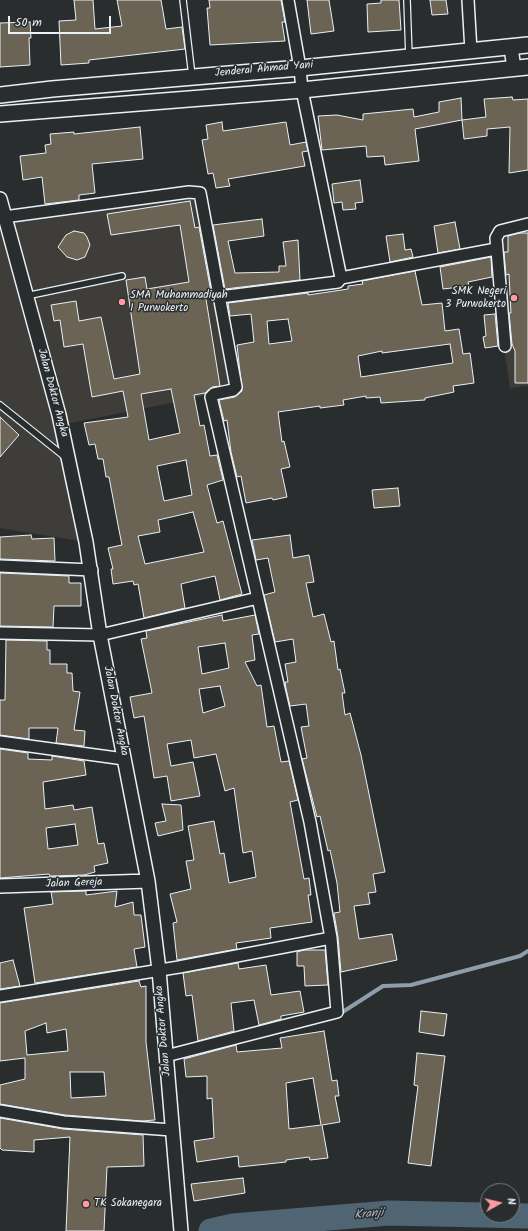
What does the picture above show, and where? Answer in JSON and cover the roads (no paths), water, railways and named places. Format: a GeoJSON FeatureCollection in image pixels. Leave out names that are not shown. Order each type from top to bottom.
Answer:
{"type":"FeatureCollection","features":[{"type":"Feature","properties":{"kind":"main road","name":"Jenderal Ahmad Yani"},"geometry":{"type":"LineString","coordinates":[[0,95],[192,76],[300,68],[528,45]]}},
{"type":"Feature","properties":{"kind":"main road","name":"Jenderal Ahmad Yani"},"geometry":{"type":"LineString","coordinates":[[0,114],[302,90],[521,68]]}},
{"type":"Feature","properties":{"kind":"street"},"geometry":{"type":"LineString","coordinates":[[288,0],[300,68],[302,90],[341,278]]}},
{"type":"Feature","properties":{"kind":"street"},"geometry":{"type":"LineString","coordinates":[[468,0],[471,51]]}},
{"type":"Feature","properties":{"kind":"street"},"geometry":{"type":"LineString","coordinates":[[512,47],[521,68]]}},
{"type":"Feature","properties":{"kind":"street"},"geometry":{"type":"LineString","coordinates":[[4,217],[64,207],[200,193],[236,387],[233,390],[216,393],[211,397],[310,822],[331,938],[337,1012],[166,1056]]}},
{"type":"Feature","properties":{"kind":"street","name":"Jalan Doktor Angka"},"geometry":{"type":"LineString","coordinates":[[0,199],[57,407],[92,570],[100,635],[148,881],[159,970],[176,1188],[181,1231]]}},
{"type":"Feature","properties":{"kind":"street"},"geometry":{"type":"LineString","coordinates":[[505,346],[496,238],[500,232],[528,224]]}},
{"type":"Feature","properties":{"kind":"street"},"geometry":{"type":"LineString","coordinates":[[220,297],[331,284],[338,282],[341,278],[496,249]]}},
{"type":"Feature","properties":{"kind":"street"},"geometry":{"type":"LineString","coordinates":[[0,566],[92,570]]}},
{"type":"Feature","properties":{"kind":"street"},"geometry":{"type":"LineString","coordinates":[[0,633],[100,635],[258,598]]}},
{"type":"Feature","properties":{"kind":"street"},"geometry":{"type":"LineString","coordinates":[[0,742],[124,759]]}},
{"type":"Feature","properties":{"kind":"street","name":"Jalan Gereja"},"geometry":{"type":"LineString","coordinates":[[0,886],[148,881]]}},
{"type":"Feature","properties":{"kind":"street"},"geometry":{"type":"LineString","coordinates":[[0,996],[159,970],[331,938]]}},
{"type":"Feature","properties":{"kind":"street"},"geometry":{"type":"LineString","coordinates":[[0,1111],[64,1122],[172,1130]]}},
{"type":"Feature","properties":{"kind":"lane"},"geometry":{"type":"LineString","coordinates":[[184,0],[192,76]]}},
{"type":"Feature","properties":{"kind":"lane"},"geometry":{"type":"LineString","coordinates":[[407,0],[409,57]]}},
{"type":"Feature","properties":{"kind":"lane"},"geometry":{"type":"LineString","coordinates":[[26,296],[122,276]]}},
{"type":"Feature","properties":{"kind":"lane"},"geometry":{"type":"LineString","coordinates":[[0,405],[68,460]]}},
{"type":"Feature","properties":{"kind":"waterway"},"geometry":{"type":"LineString","coordinates":[[338,1015],[383,986],[411,985],[520,956],[528,951]]}},
{"type":"Feature","properties":{"kind":"waterway","name":"Kranji"},"geometry":{"type":"LineString","coordinates":[[211,1231],[233,1226],[389,1213],[528,1216]]}},
{"type":"Feature","properties":{"kind":"place","name":"SMK Negeri 3 Purwokerto"},"geometry":{"type":"Point","coordinates":[514,298]}},
{"type":"Feature","properties":{"kind":"place","name":"SMA Muhammadiyah 1 Purwokerto"},"geometry":{"type":"Point","coordinates":[122,302]}},
{"type":"Feature","properties":{"kind":"place","name":"TK Sokanegara"},"geometry":{"type":"Point","coordinates":[86,1204]}}]}
